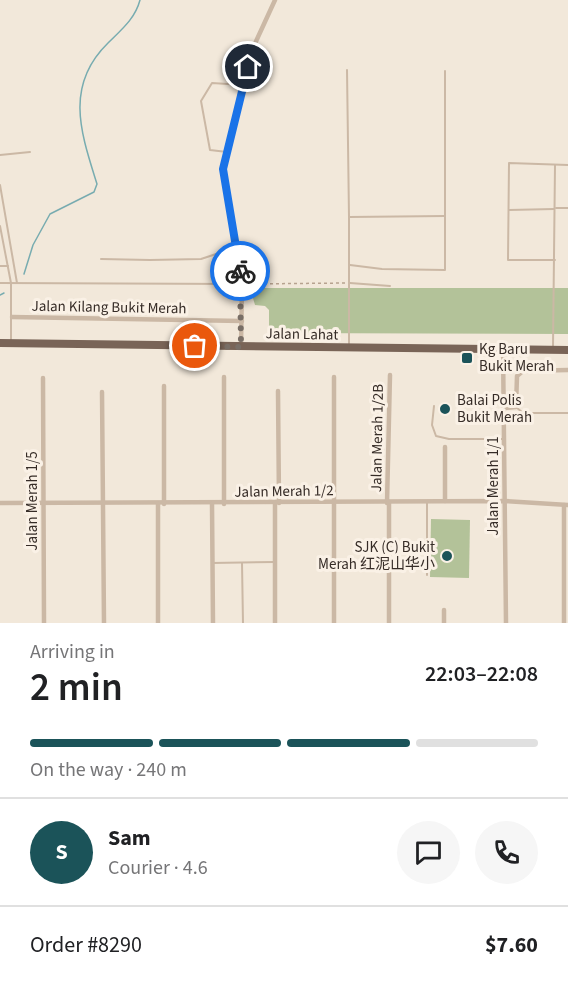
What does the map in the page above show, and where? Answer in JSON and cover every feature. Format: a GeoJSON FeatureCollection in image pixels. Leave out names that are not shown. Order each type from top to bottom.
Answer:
{"type":"FeatureCollection","features":[{"type":"Feature","properties":{"kind":"main road","name":"Jalan Lahat"},"geometry":{"type":"LineString","coordinates":[[0,344],[568,350]]}},
{"type":"Feature","properties":{"kind":"street"},"geometry":{"type":"LineString","coordinates":[[241,347],[242,284],[223,169],[252,50],[275,0]]}},
{"type":"Feature","properties":{"kind":"street","name":"Jalan Kilang Bukit Merah"},"geometry":{"type":"LineString","coordinates":[[12,317],[242,321]]}},
{"type":"Feature","properties":{"kind":"street","name":"Jalan Merah 1/1"},"geometry":{"type":"LineString","coordinates":[[503,348],[506,623]]}},
{"type":"Feature","properties":{"kind":"street"},"geometry":{"type":"LineString","coordinates":[[504,408],[516,407],[517,376],[523,370],[568,370]]}},
{"type":"Feature","properties":{"kind":"street","name":"Jalan Merah 1/2B"},"geometry":{"type":"LineString","coordinates":[[389,623],[390,375]]}},
{"type":"Feature","properties":{"kind":"street"},"geometry":{"type":"LineString","coordinates":[[224,377],[224,504]]}},
{"type":"Feature","properties":{"kind":"street"},"geometry":{"type":"LineString","coordinates":[[334,377],[334,623]]}},
{"type":"Feature","properties":{"kind":"street","name":"Jalan Merah 1/5"},"geometry":{"type":"LineString","coordinates":[[43,378],[44,623]]}},
{"type":"Feature","properties":{"kind":"street"},"geometry":{"type":"LineString","coordinates":[[158,623],[165,386]]}},
{"type":"Feature","properties":{"kind":"street"},"geometry":{"type":"LineString","coordinates":[[275,623],[278,391]]}},
{"type":"Feature","properties":{"kind":"street"},"geometry":{"type":"LineString","coordinates":[[102,392],[104,623]]}},
{"type":"Feature","properties":{"kind":"street"},"geometry":{"type":"LineString","coordinates":[[445,447],[445,501]]}},
{"type":"Feature","properties":{"kind":"street","name":"Jalan Merah 1/2"},"geometry":{"type":"LineString","coordinates":[[0,503],[224,504],[505,501],[566,505]]}},
{"type":"Feature","properties":{"kind":"street"},"geometry":{"type":"LineString","coordinates":[[212,504],[213,623]]}},
{"type":"Feature","properties":{"kind":"street"},"geometry":{"type":"LineString","coordinates":[[564,623],[566,505]]}},
{"type":"Feature","properties":{"kind":"street"},"geometry":{"type":"LineString","coordinates":[[444,610],[444,623]]}},
{"type":"Feature","properties":{"kind":"lane"},"geometry":{"type":"LineString","coordinates":[[347,70],[349,348]]}},
{"type":"Feature","properties":{"kind":"lane"},"geometry":{"type":"LineString","coordinates":[[350,265],[382,269],[445,270],[445,70]]}},
{"type":"Feature","properties":{"kind":"lane"},"geometry":{"type":"LineString","coordinates":[[227,152],[210,150],[201,101],[212,82],[243,85]]}},
{"type":"Feature","properties":{"kind":"lane"},"geometry":{"type":"LineString","coordinates":[[0,155],[30,152]]}},
{"type":"Feature","properties":{"kind":"lane"},"geometry":{"type":"LineString","coordinates":[[555,260],[508,260],[509,163],[568,165]]}},
{"type":"Feature","properties":{"kind":"lane"},"geometry":{"type":"LineString","coordinates":[[553,350],[555,165]]}},
{"type":"Feature","properties":{"kind":"lane"},"geometry":{"type":"LineString","coordinates":[[0,185],[17,283]]}},
{"type":"Feature","properties":{"kind":"lane"},"geometry":{"type":"LineString","coordinates":[[509,210],[568,208]]}},
{"type":"Feature","properties":{"kind":"lane"},"geometry":{"type":"LineString","coordinates":[[349,217],[445,216]]}},
{"type":"Feature","properties":{"kind":"lane"},"geometry":{"type":"LineString","coordinates":[[0,226],[11,283],[12,344]]}},
{"type":"Feature","properties":{"kind":"lane"},"geometry":{"type":"LineString","coordinates":[[101,259],[201,259],[216,254],[238,255]]}},
{"type":"Feature","properties":{"kind":"lane"},"geometry":{"type":"LineString","coordinates":[[0,266],[8,266]]}},
{"type":"Feature","properties":{"kind":"lane"},"geometry":{"type":"LineString","coordinates":[[0,283],[242,284]]}},
{"type":"Feature","properties":{"kind":"lane"},"geometry":{"type":"LineString","coordinates":[[350,283],[390,286]]}},
{"type":"Feature","properties":{"kind":"lane"},"geometry":{"type":"LineString","coordinates":[[434,406],[432,425],[436,436],[449,439],[505,438]]}},
{"type":"Feature","properties":{"kind":"lane"},"geometry":{"type":"LineString","coordinates":[[516,407],[523,413],[568,413]]}},
{"type":"Feature","properties":{"kind":"lane"},"geometry":{"type":"LineString","coordinates":[[427,501],[427,575]]}},
{"type":"Feature","properties":{"kind":"lane"},"geometry":{"type":"LineString","coordinates":[[212,563],[275,562]]}},
{"type":"Feature","properties":{"kind":"lane"},"geometry":{"type":"LineString","coordinates":[[242,563],[243,623]]}},
{"type":"Feature","properties":{"kind":"path"},"geometry":{"type":"LineString","coordinates":[[242,284],[350,283]]}},
{"type":"Feature","properties":{"kind":"green space"},"geometry":{"type":"Polygon","coordinates":[[[250,288],[568,288],[568,334],[269,333],[269,310],[265,306],[255,305],[250,288]]]}},
{"type":"Feature","properties":{"kind":"green space"},"geometry":{"type":"Polygon","coordinates":[[[431,519],[470,520],[469,578],[430,577],[431,519]]]}},
{"type":"Feature","properties":{"kind":"waterway"},"geometry":{"type":"LineString","coordinates":[[24,274],[33,245],[50,214],[94,192],[97,184],[86,146],[80,110],[85,76],[94,59],[131,19],[140,0]]}},
{"type":"Feature","properties":{"kind":"waterway"},"geometry":{"type":"LineString","coordinates":[[0,295],[4,293]]}},
{"type":"Feature","properties":{"kind":"way so far"},"geometry":{"type":"LineString","coordinates":[[195,346],[241,347],[242,284],[240,271]]}},
{"type":"Feature","properties":{"kind":"place","name":"Kg Baru Bukit Merah"},"geometry":{"type":"Point","coordinates":[467,358]}},
{"type":"Feature","properties":{"kind":"place","name":"Balai Polis Bukit Merah"},"geometry":{"type":"Point","coordinates":[445,409]}},
{"type":"Feature","properties":{"kind":"place","name":"SJK (C) Bukit Merah 红泥山华小"},"geometry":{"type":"Point","coordinates":[447,556]}},
{"type":"Feature","properties":{"kind":"route"},"geometry":{"type":"LineString","coordinates":[[240,271],[223,169],[248,67]]}}]}
